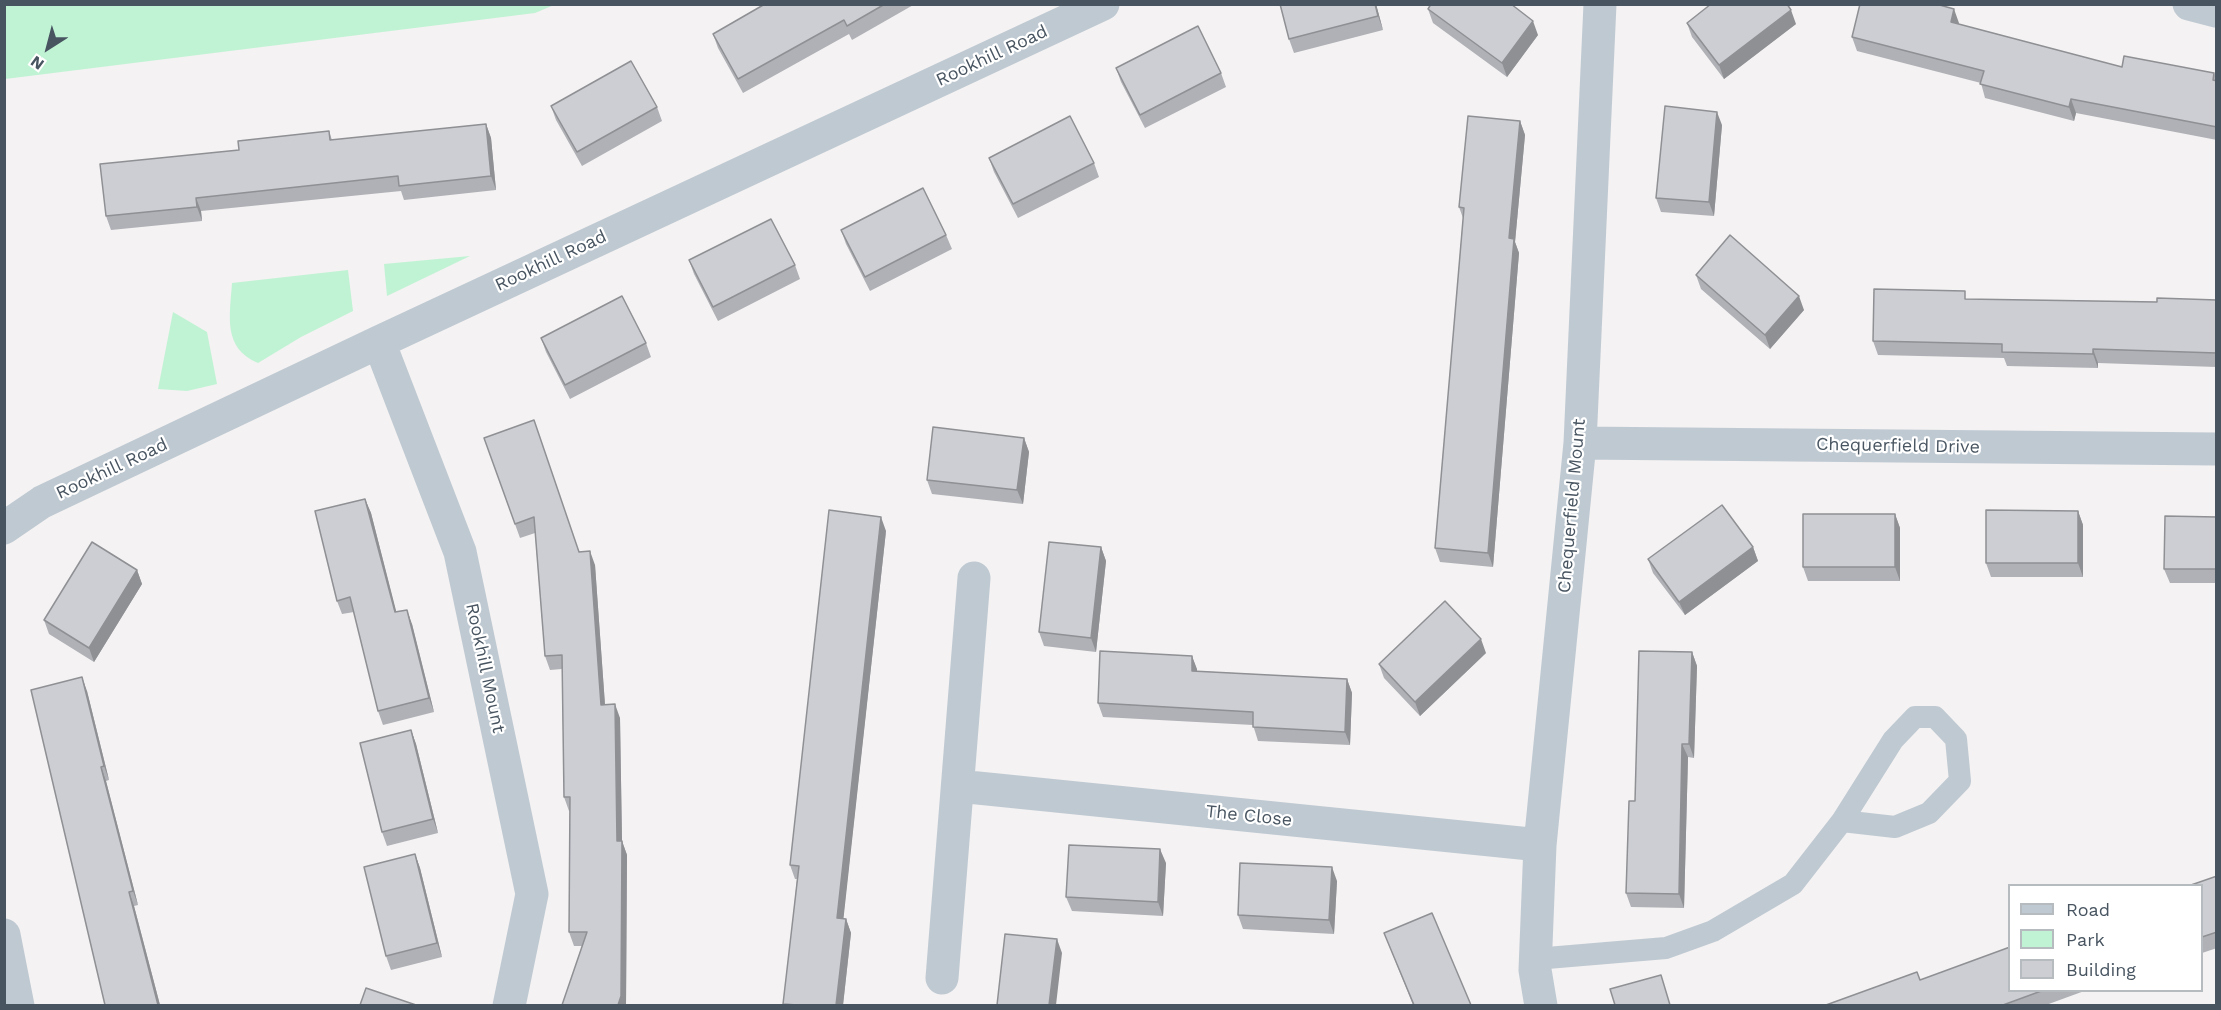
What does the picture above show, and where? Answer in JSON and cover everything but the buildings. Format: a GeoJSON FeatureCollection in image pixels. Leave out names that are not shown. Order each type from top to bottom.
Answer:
{"type":"FeatureCollection","features":[{"type":"Feature","properties":{"kind":"street","name":"Rookhill Road"},"geometry":{"type":"LineString","coordinates":[[4,528],[42,502],[1103,4]]}},
{"type":"Feature","properties":{"kind":"street","name":"Chequerfield Mount"},"geometry":{"type":"LineString","coordinates":[[1541,1005],[1535,959],[1540,845],[1580,443],[1600,4]]}},
{"type":"Feature","properties":{"kind":"street"},"geometry":{"type":"LineString","coordinates":[[2189,4],[2217,11]]}},
{"type":"Feature","properties":{"kind":"street","name":"Rookhill Mount"},"geometry":{"type":"LineString","coordinates":[[379,342],[460,552],[532,894],[509,1005]]}},
{"type":"Feature","properties":{"kind":"street","name":"Chequerfield Drive"},"geometry":{"type":"LineString","coordinates":[[1580,443],[2217,449]]}},
{"type":"Feature","properties":{"kind":"street"},"geometry":{"type":"LineString","coordinates":[[942,978],[974,578]]}},
{"type":"Feature","properties":{"kind":"street","name":"The Close"},"geometry":{"type":"LineString","coordinates":[[958,786],[1540,845]]}},
{"type":"Feature","properties":{"kind":"street"},"geometry":{"type":"LineString","coordinates":[[4,934],[12,998]]}},
{"type":"Feature","properties":{"kind":"lane"},"geometry":{"type":"LineString","coordinates":[[1535,959],[1666,948],[1713,931],[1793,884],[1842,821],[1893,740],[1915,717],[1935,717],[1956,739],[1960,781],[1929,813],[1895,827],[1842,821]]}},
{"type":"Feature","properties":{"kind":"green space"},"geometry":{"type":"Polygon","coordinates":[[[4,5],[554,5],[535,13],[5,79],[4,5]]]}},
{"type":"Feature","properties":{"kind":"green space"},"geometry":{"type":"Polygon","coordinates":[[[470,256],[387,296],[384,264],[470,256]]]}},
{"type":"Feature","properties":{"kind":"green space"},"geometry":{"type":"Polygon","coordinates":[[[348,270],[353,311],[301,337],[258,363],[246,357],[238,349],[233,340],[230,318],[232,283],[348,270]]]}},
{"type":"Feature","properties":{"kind":"green space"},"geometry":{"type":"Polygon","coordinates":[[[173,312],[207,332],[217,384],[187,391],[158,389],[173,312]]]}}]}
